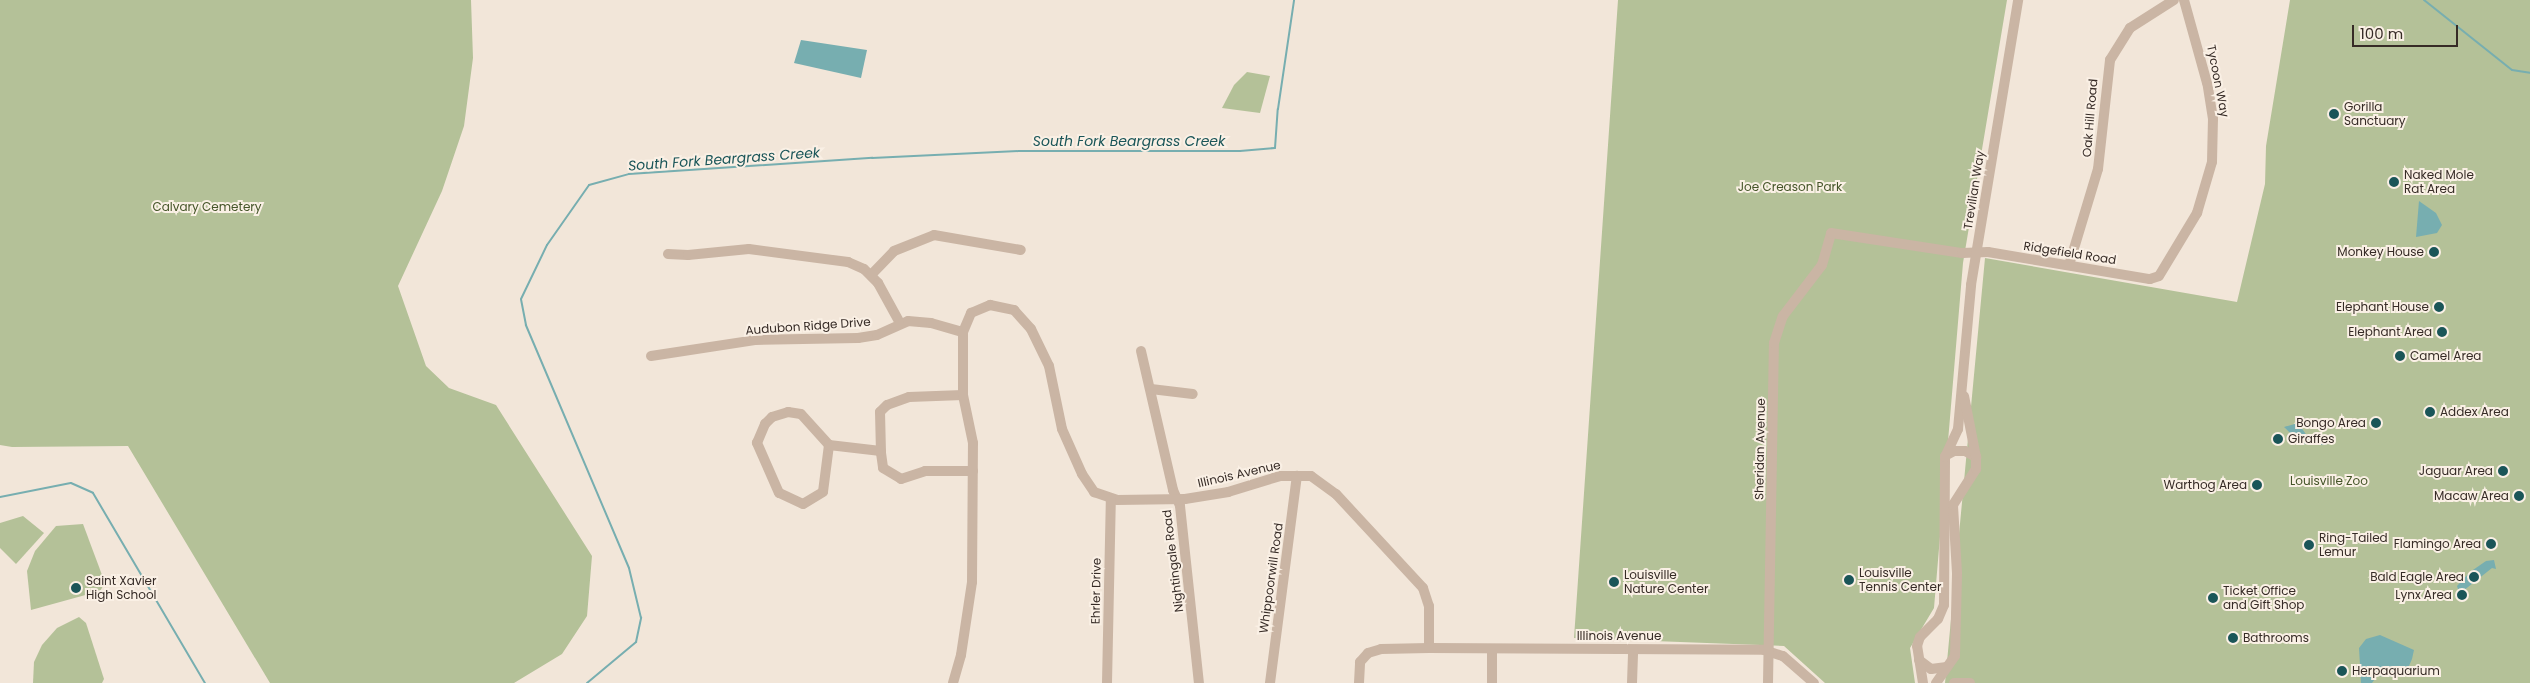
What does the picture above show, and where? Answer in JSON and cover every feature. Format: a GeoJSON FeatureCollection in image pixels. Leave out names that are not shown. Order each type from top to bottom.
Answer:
{"type":"FeatureCollection","features":[{"type":"Feature","properties":{"kind":"street","name":"Trevilian Way"},"geometry":{"type":"LineString","coordinates":[[1923,683],[1916,653],[1920,637],[1938,619],[1944,605],[1945,457],[1958,429],[1976,252],[2018,0]]}},
{"type":"Feature","properties":{"kind":"street","name":"Oak Hill Road"},"geometry":{"type":"LineString","coordinates":[[2069,265],[2098,169],[2110,60],[2130,28],[2174,0]]}},
{"type":"Feature","properties":{"kind":"street","name":"Tycoon Way"},"geometry":{"type":"LineString","coordinates":[[2159,276],[2197,213],[2212,162],[2213,119],[2208,83],[2184,0]]}},
{"type":"Feature","properties":{"kind":"street","name":"Ridgefield Road"},"geometry":{"type":"LineString","coordinates":[[1831,233],[1962,253],[1976,252],[2069,265],[2150,279],[2159,276]]}},
{"type":"Feature","properties":{"kind":"street","name":"Sheridan Avenue"},"geometry":{"type":"LineString","coordinates":[[1768,683],[1774,343],[1783,316],[1826,259],[1831,233]]}},
{"type":"Feature","properties":{"kind":"street"},"geometry":{"type":"LineString","coordinates":[[871,275],[894,251],[934,235],[1021,250]]}},
{"type":"Feature","properties":{"kind":"street"},"geometry":{"type":"LineString","coordinates":[[668,254],[688,255],[732,249],[838,259],[871,275],[900,323]]}},
{"type":"Feature","properties":{"kind":"street"},"geometry":{"type":"LineString","coordinates":[[953,683],[961,656],[970,600],[972,433],[963,395],[962,332],[967,317],[980,307],[1001,305],[1021,315],[1049,366],[1059,419],[1082,474],[1094,492],[1111,500]]}},
{"type":"Feature","properties":{"kind":"street","name":"Audubon Ridge Drive"},"geometry":{"type":"LineString","coordinates":[[652,356],[755,340],[858,338],[877,335],[900,323],[931,323],[962,332]]}},
{"type":"Feature","properties":{"kind":"street","name":"Nightingale Road"},"geometry":{"type":"LineString","coordinates":[[1141,351],[1177,498],[1199,683]]}},
{"type":"Feature","properties":{"kind":"street","name":"Trevilian Way"},"geometry":{"type":"LineString","coordinates":[[1936,683],[1955,656],[1956,648],[1953,505],[1973,475],[1976,457],[1962,385]]}},
{"type":"Feature","properties":{"kind":"street"},"geometry":{"type":"LineString","coordinates":[[1150,389],[1193,394]]}},
{"type":"Feature","properties":{"kind":"street"},"geometry":{"type":"LineString","coordinates":[[963,395],[909,397],[887,405],[880,412],[880,451],[883,468],[901,479],[925,471],[973,471]]}},
{"type":"Feature","properties":{"kind":"street"},"geometry":{"type":"LineString","coordinates":[[829,445],[823,492],[803,504],[779,493],[757,443],[758,436],[772,417],[788,412],[807,420],[829,445],[880,451]]}},
{"type":"Feature","properties":{"kind":"street"},"geometry":{"type":"LineString","coordinates":[[1945,457],[1954,451],[1965,451],[1976,457]]}},
{"type":"Feature","properties":{"kind":"street","name":"Illinois Avenue"},"geometry":{"type":"LineString","coordinates":[[1111,500],[1177,498],[1228,492],[1280,476],[1311,476],[1326,485],[1423,588],[1429,606],[1429,648],[1769,651],[1783,656],[1814,683]]}},
{"type":"Feature","properties":{"kind":"street","name":"Whippoorwill Road"},"geometry":{"type":"LineString","coordinates":[[1270,683],[1297,476]]}},
{"type":"Feature","properties":{"kind":"street","name":"Ehrler Drive"},"geometry":{"type":"LineString","coordinates":[[1107,683],[1111,500]]}},
{"type":"Feature","properties":{"kind":"street"},"geometry":{"type":"LineString","coordinates":[[1359,683],[1360,662],[1368,653],[1381,649],[1429,648]]}},
{"type":"Feature","properties":{"kind":"street"},"geometry":{"type":"LineString","coordinates":[[1492,650],[1492,683]]}},
{"type":"Feature","properties":{"kind":"street"},"geometry":{"type":"LineString","coordinates":[[1632,683],[1633,650]]}},
{"type":"Feature","properties":{"kind":"street"},"geometry":{"type":"LineString","coordinates":[[1919,660],[1931,668],[1947,667]]}},
{"type":"Feature","properties":{"kind":"street"},"geometry":{"type":"LineString","coordinates":[[1954,683],[1970,683]]}},
{"type":"Feature","properties":{"kind":"green space","name":"Calvary Cemetery"},"geometry":{"type":"Polygon","coordinates":[[[0,0],[471,0],[473,58],[464,126],[442,191],[398,286],[426,366],[449,388],[496,405],[592,556],[587,616],[562,654],[514,683],[270,683],[128,446],[12,447],[0,445],[0,0]]]}},
{"type":"Feature","properties":{"kind":"green space","name":"Joe Creason Park"},"geometry":{"type":"Polygon","coordinates":[[[1618,0],[2007,0],[1963,263],[1934,608],[1910,648],[1915,683],[1825,683],[1784,646],[1574,638],[1618,0]]]}},
{"type":"Feature","properties":{"kind":"green space","name":"Louisville Zoo"},"geometry":{"type":"Polygon","coordinates":[[[2290,0],[2530,0],[2530,683],[1945,683],[1985,258],[2237,302],[2265,184],[2266,146],[2290,0]]]}},
{"type":"Feature","properties":{"kind":"green space"},"geometry":{"type":"Polygon","coordinates":[[[1247,72],[1270,76],[1260,113],[1222,108],[1234,85],[1247,72]]]}},
{"type":"Feature","properties":{"kind":"green space"},"geometry":{"type":"Polygon","coordinates":[[[23,516],[44,533],[16,564],[0,548],[0,523],[23,516]]]}},
{"type":"Feature","properties":{"kind":"green space"},"geometry":{"type":"Polygon","coordinates":[[[83,524],[105,583],[100,591],[31,610],[27,571],[35,551],[56,526],[83,524]]]}},
{"type":"Feature","properties":{"kind":"green space"},"geometry":{"type":"Polygon","coordinates":[[[79,617],[86,623],[104,679],[102,683],[33,683],[34,662],[42,645],[57,628],[79,617]]]}},
{"type":"Feature","properties":{"kind":"water"},"geometry":{"type":"Polygon","coordinates":[[[801,40],[867,50],[861,78],[794,63],[801,40]]]}},
{"type":"Feature","properties":{"kind":"water"},"geometry":{"type":"Polygon","coordinates":[[[2419,201],[2436,213],[2442,225],[2437,233],[2416,237],[2419,201]]]}},
{"type":"Feature","properties":{"kind":"water"},"geometry":{"type":"Polygon","coordinates":[[[2298,423],[2308,437],[2328,435],[2334,438],[2333,442],[2325,445],[2302,444],[2284,427],[2298,423]]]}},
{"type":"Feature","properties":{"kind":"water"},"geometry":{"type":"Polygon","coordinates":[[[2494,560],[2496,569],[2492,568],[2463,591],[2458,589],[2457,586],[2470,572],[2486,561],[2494,560]]]}},
{"type":"Feature","properties":{"kind":"water"},"geometry":{"type":"Polygon","coordinates":[[[2380,635],[2414,650],[2412,659],[2409,666],[2395,677],[2377,676],[2372,683],[2361,683],[2359,648],[2366,639],[2380,635]]]}},
{"type":"Feature","properties":{"kind":"waterway","name":"South Fork Beargrass Creek"},"geometry":{"type":"LineString","coordinates":[[587,683],[636,642],[641,618],[629,568],[526,325],[521,299],[547,245],[589,185],[629,174],[872,158],[1019,151],[1240,151],[1275,148],[1278,109],[1294,0]]}},
{"type":"Feature","properties":{"kind":"waterway","name":"South Fork Beargrass Creek"},"geometry":{"type":"LineString","coordinates":[[2424,0],[2512,70],[2530,73]]}},
{"type":"Feature","properties":{"kind":"waterway","name":"South Fork Beargrass Creek"},"geometry":{"type":"LineString","coordinates":[[0,497],[71,483],[93,493],[205,683]]}},
{"type":"Feature","properties":{"kind":"place","name":"Gorilla Sanctuary"},"geometry":{"type":"Point","coordinates":[2334,114]}},
{"type":"Feature","properties":{"kind":"place","name":"Naked Mole Rat Area"},"geometry":{"type":"Point","coordinates":[2394,182]}},
{"type":"Feature","properties":{"kind":"place","name":"Monkey House"},"geometry":{"type":"Point","coordinates":[2434,252]}},
{"type":"Feature","properties":{"kind":"place","name":"Elephant House"},"geometry":{"type":"Point","coordinates":[2439,307]}},
{"type":"Feature","properties":{"kind":"place","name":"Elephant Area"},"geometry":{"type":"Point","coordinates":[2442,332]}},
{"type":"Feature","properties":{"kind":"place","name":"Camel Area"},"geometry":{"type":"Point","coordinates":[2400,356]}},
{"type":"Feature","properties":{"kind":"place","name":"Addex Area"},"geometry":{"type":"Point","coordinates":[2430,412]}},
{"type":"Feature","properties":{"kind":"place","name":"Bongo Area"},"geometry":{"type":"Point","coordinates":[2376,423]}},
{"type":"Feature","properties":{"kind":"place","name":"Giraffes"},"geometry":{"type":"Point","coordinates":[2278,439]}},
{"type":"Feature","properties":{"kind":"place","name":"Jaguar Area"},"geometry":{"type":"Point","coordinates":[2503,471]}},
{"type":"Feature","properties":{"kind":"place","name":"Warthog Area"},"geometry":{"type":"Point","coordinates":[2257,485]}},
{"type":"Feature","properties":{"kind":"place","name":"Macaw Area"},"geometry":{"type":"Point","coordinates":[2519,496]}},
{"type":"Feature","properties":{"kind":"place","name":"Flamingo Area"},"geometry":{"type":"Point","coordinates":[2491,544]}},
{"type":"Feature","properties":{"kind":"place","name":"Ring-Tailed Lemur"},"geometry":{"type":"Point","coordinates":[2309,545]}},
{"type":"Feature","properties":{"kind":"place","name":"Bald Eagle Area"},"geometry":{"type":"Point","coordinates":[2474,577]}},
{"type":"Feature","properties":{"kind":"place","name":"Louisville Tennis Center"},"geometry":{"type":"Point","coordinates":[1849,580]}},
{"type":"Feature","properties":{"kind":"place","name":"Louisville Nature Center"},"geometry":{"type":"Point","coordinates":[1614,582]}},
{"type":"Feature","properties":{"kind":"place","name":"Saint Xavier High School"},"geometry":{"type":"Point","coordinates":[76,588]}},
{"type":"Feature","properties":{"kind":"place","name":"Lynx Area"},"geometry":{"type":"Point","coordinates":[2462,595]}},
{"type":"Feature","properties":{"kind":"place","name":"Ticket Office and Gift Shop"},"geometry":{"type":"Point","coordinates":[2213,598]}},
{"type":"Feature","properties":{"kind":"place","name":"Bathrooms"},"geometry":{"type":"Point","coordinates":[2233,638]}},
{"type":"Feature","properties":{"kind":"place","name":"Herpaquarium"},"geometry":{"type":"Point","coordinates":[2342,671]}}]}
